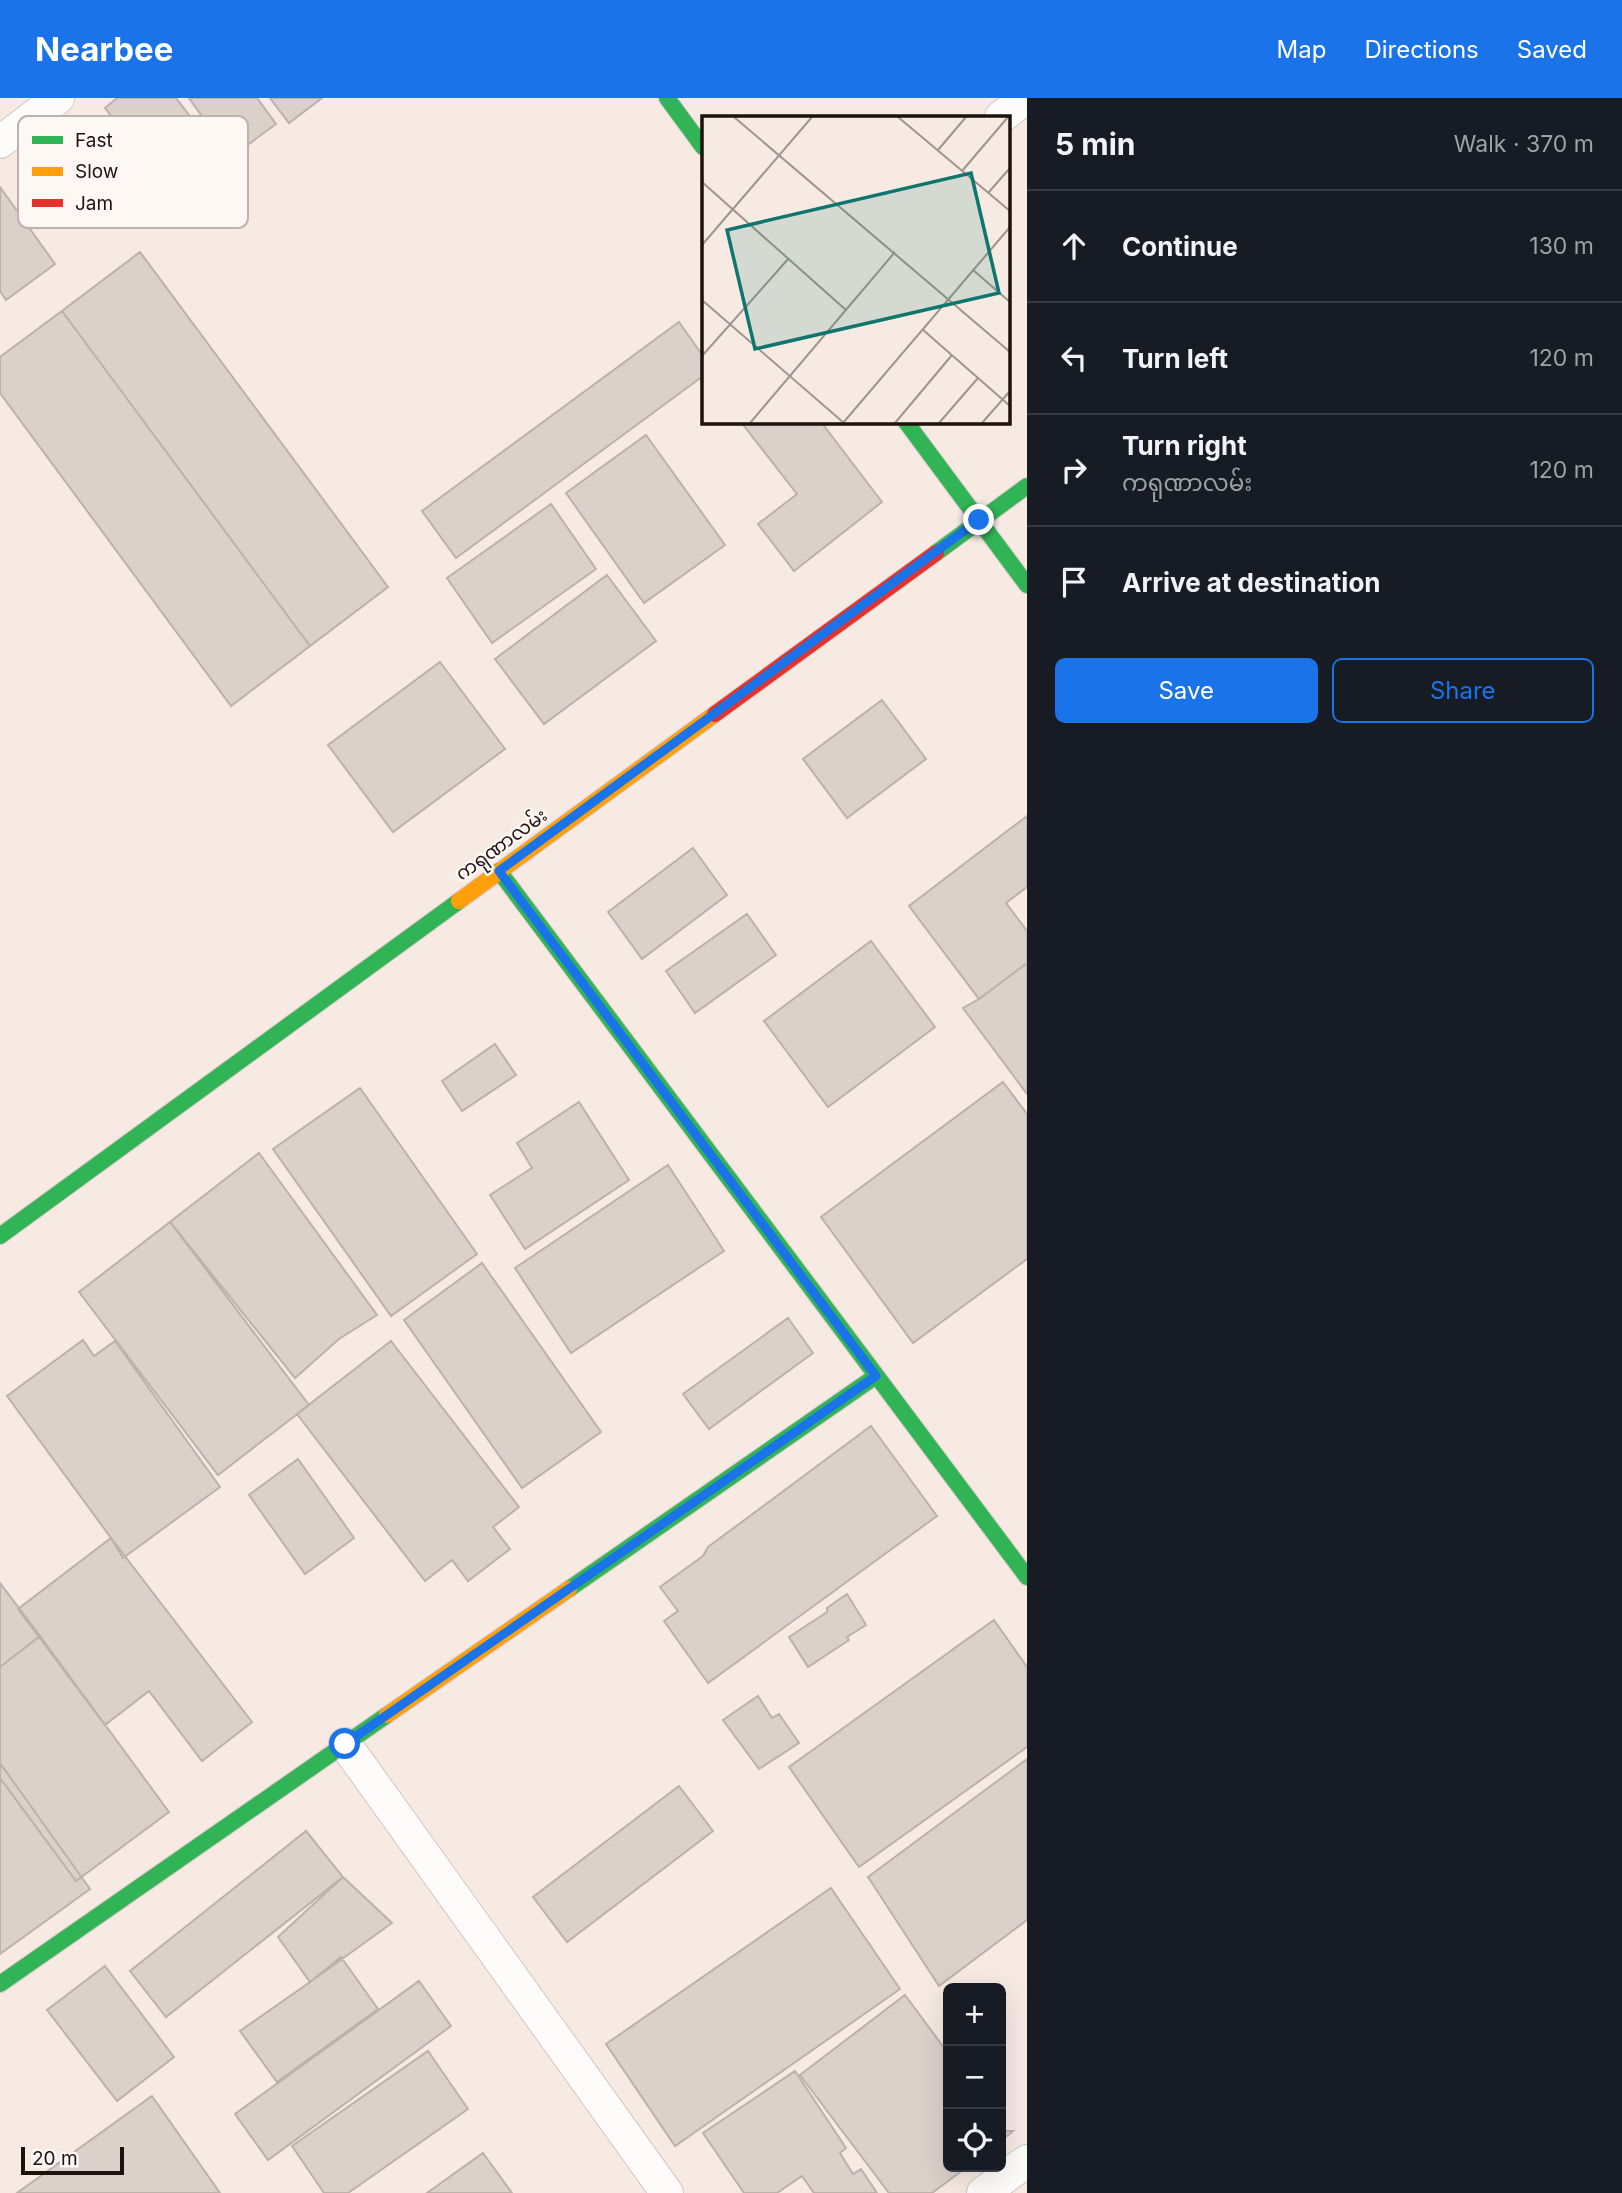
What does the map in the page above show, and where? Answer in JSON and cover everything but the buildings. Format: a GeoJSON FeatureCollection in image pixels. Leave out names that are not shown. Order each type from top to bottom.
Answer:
{"type":"FeatureCollection","features":[{"type":"Feature","properties":{"kind":"street"},"geometry":{"type":"LineString","coordinates":[[34,116],[58,98]]}},
{"type":"Feature","properties":{"kind":"street"},"geometry":{"type":"LineString","coordinates":[[667,98],[702,146]]}},
{"type":"Feature","properties":{"kind":"street"},"geometry":{"type":"LineString","coordinates":[[1001,116],[1026,98]]}},
{"type":"Feature","properties":{"kind":"street"},"geometry":{"type":"LineString","coordinates":[[0,142],[18,128]]}},
{"type":"Feature","properties":{"kind":"street"},"geometry":{"type":"LineString","coordinates":[[907,424],[1027,585]]}},
{"type":"Feature","properties":{"kind":"street","name":"ကရုဏာလမ်း"},"geometry":{"type":"LineString","coordinates":[[0,1236],[1027,486]]}},
{"type":"Feature","properties":{"kind":"street"},"geometry":{"type":"LineString","coordinates":[[499,871],[1027,1577]]}},
{"type":"Feature","properties":{"kind":"street"},"geometry":{"type":"LineString","coordinates":[[0,1984],[876,1376]]}},
{"type":"Feature","properties":{"kind":"street"},"geometry":{"type":"LineString","coordinates":[[345,1744],[667,2193]]}},
{"type":"Feature","properties":{"kind":"street"},"geometry":{"type":"LineString","coordinates":[[982,2193],[1027,2161]]}},
{"type":"Feature","properties":{"kind":"traffic: fast"},"geometry":{"type":"LineString","coordinates":[[667,98],[702,146]]}},
{"type":"Feature","properties":{"kind":"traffic: fast"},"geometry":{"type":"LineString","coordinates":[[907,424],[1027,585]]}},
{"type":"Feature","properties":{"kind":"traffic: fast"},"geometry":{"type":"LineString","coordinates":[[936,553],[1027,486]]}},
{"type":"Feature","properties":{"kind":"traffic: fast"},"geometry":{"type":"LineString","coordinates":[[499,871],[1027,1577]]}},
{"type":"Feature","properties":{"kind":"traffic: fast"},"geometry":{"type":"LineString","coordinates":[[0,1236],[459,901]]}},
{"type":"Feature","properties":{"kind":"traffic: fast"},"geometry":{"type":"LineString","coordinates":[[569,1589],[876,1376]]}},
{"type":"Feature","properties":{"kind":"traffic: fast"},"geometry":{"type":"LineString","coordinates":[[0,1984],[387,1715]]}},
{"type":"Feature","properties":{"kind":"traffic: slow"},"geometry":{"type":"LineString","coordinates":[[459,901],[715,714]]}},
{"type":"Feature","properties":{"kind":"traffic: slow"},"geometry":{"type":"LineString","coordinates":[[387,1715],[569,1589]]}},
{"type":"Feature","properties":{"kind":"traffic: jam"},"geometry":{"type":"LineString","coordinates":[[715,714],[936,553]]}},
{"type":"Feature","properties":{"kind":"route"},"geometry":{"type":"LineString","coordinates":[[345,1744],[876,1376],[499,871],[979,520]]}}]}
